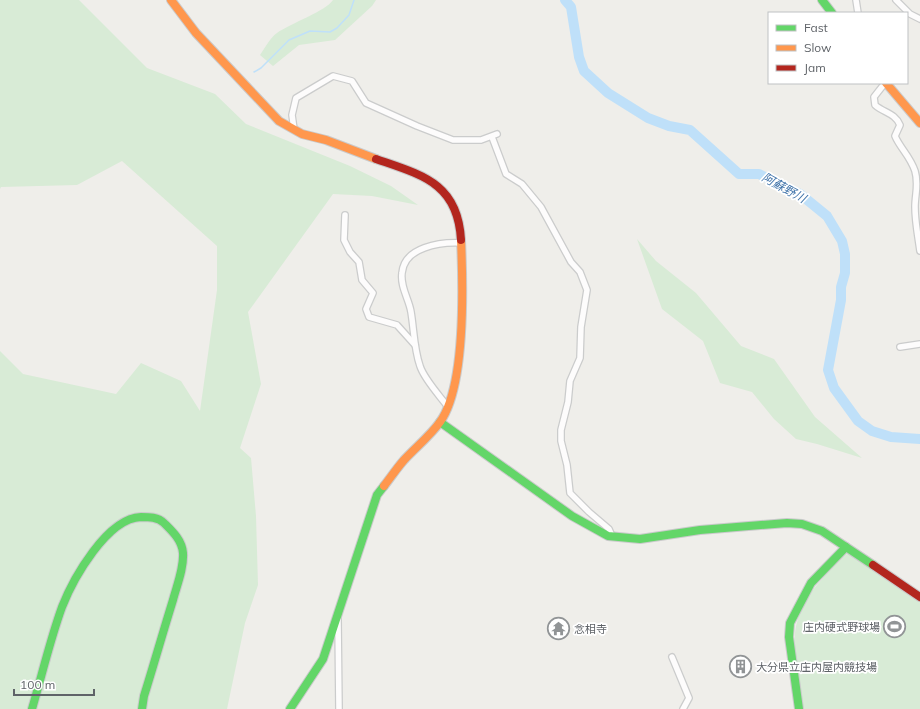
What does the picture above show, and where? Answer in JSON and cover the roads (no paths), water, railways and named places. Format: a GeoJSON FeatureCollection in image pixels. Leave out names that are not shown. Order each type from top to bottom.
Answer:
{"type":"FeatureCollection","features":[{"type":"Feature","properties":{"kind":"street"},"geometry":{"type":"LineString","coordinates":[[171,0],[191,28],[223,64],[279,120],[302,134],[326,140],[415,172],[430,180],[443,190],[452,204],[460,224],[460,354],[457,376],[448,407],[440,422],[403,461],[377,495],[338,618],[323,659],[290,709]]}},
{"type":"Feature","properties":{"kind":"street"},"geometry":{"type":"LineString","coordinates":[[822,0],[831,12]]}},
{"type":"Feature","properties":{"kind":"street"},"geometry":{"type":"LineString","coordinates":[[856,0],[858,12]]}},
{"type":"Feature","properties":{"kind":"street"},"geometry":{"type":"LineString","coordinates":[[896,0],[910,14],[920,19]]}},
{"type":"Feature","properties":{"kind":"street"},"geometry":{"type":"LineString","coordinates":[[294,129],[292,115],[296,98],[332,76],[352,81],[366,103],[417,126],[453,140],[469,141],[495,135],[506,174],[522,184],[541,207],[571,262],[580,272],[588,290],[581,327],[580,358],[570,381],[568,402],[561,430],[561,442],[567,465],[570,493],[609,529],[612,536]]}},
{"type":"Feature","properties":{"kind":"street"},"geometry":{"type":"LineString","coordinates":[[884,84],[874,97],[875,105],[882,111],[892,114],[898,120],[900,125],[895,136],[917,168],[915,206],[920,251]]}},
{"type":"Feature","properties":{"kind":"street"},"geometry":{"type":"LineString","coordinates":[[886,84],[920,123]]}},
{"type":"Feature","properties":{"kind":"street"},"geometry":{"type":"LineString","coordinates":[[345,215],[344,240],[350,252],[359,262],[362,280],[373,293],[366,309],[369,317],[397,325],[415,346]]}},
{"type":"Feature","properties":{"kind":"street"},"geometry":{"type":"LineString","coordinates":[[448,407],[420,368],[415,346],[411,310],[403,286],[402,273],[406,261],[423,248],[438,244],[461,243]]}},
{"type":"Feature","properties":{"kind":"street"},"geometry":{"type":"LineString","coordinates":[[900,347],[920,344]]}},
{"type":"Feature","properties":{"kind":"street"},"geometry":{"type":"LineString","coordinates":[[440,422],[572,516],[608,536],[640,539],[700,530],[787,523],[802,524],[822,531],[920,598]]}},
{"type":"Feature","properties":{"kind":"street"},"geometry":{"type":"LineString","coordinates":[[32,709],[62,607],[68,592],[96,549],[111,530],[130,518],[142,516],[161,520],[178,536],[183,552],[178,581],[144,696],[142,709]]}},
{"type":"Feature","properties":{"kind":"street"},"geometry":{"type":"LineString","coordinates":[[799,709],[789,638],[790,623],[811,583],[846,547]]}},
{"type":"Feature","properties":{"kind":"street"},"geometry":{"type":"LineString","coordinates":[[338,618],[339,709]]}},
{"type":"Feature","properties":{"kind":"street"},"geometry":{"type":"LineString","coordinates":[[672,657],[689,698],[683,709]]}},
{"type":"Feature","properties":{"kind":"waterway"},"geometry":{"type":"LineString","coordinates":[[254,72],[261,68],[289,40],[310,31],[330,32],[337,28],[349,15],[354,0]]}},
{"type":"Feature","properties":{"kind":"waterway","name":"阿蘇野川"},"geometry":{"type":"LineString","coordinates":[[565,0],[571,7],[579,57],[584,71],[608,93],[648,118],[669,126],[690,130],[739,174],[759,174],[800,194],[827,216],[842,241],[845,254],[845,273],[841,287],[841,300],[828,370],[834,388],[858,421],[872,431],[891,437],[920,439]]}},
{"type":"Feature","properties":{"kind":"place","name":"庄内硬式野球場"},"geometry":{"type":"Point","coordinates":[895,627]}},
{"type":"Feature","properties":{"kind":"place","name":"念相寺"},"geometry":{"type":"Point","coordinates":[558,629]}},
{"type":"Feature","properties":{"kind":"place","name":"大分県立庄内屋内競技場"},"geometry":{"type":"Point","coordinates":[740,667]}}]}
